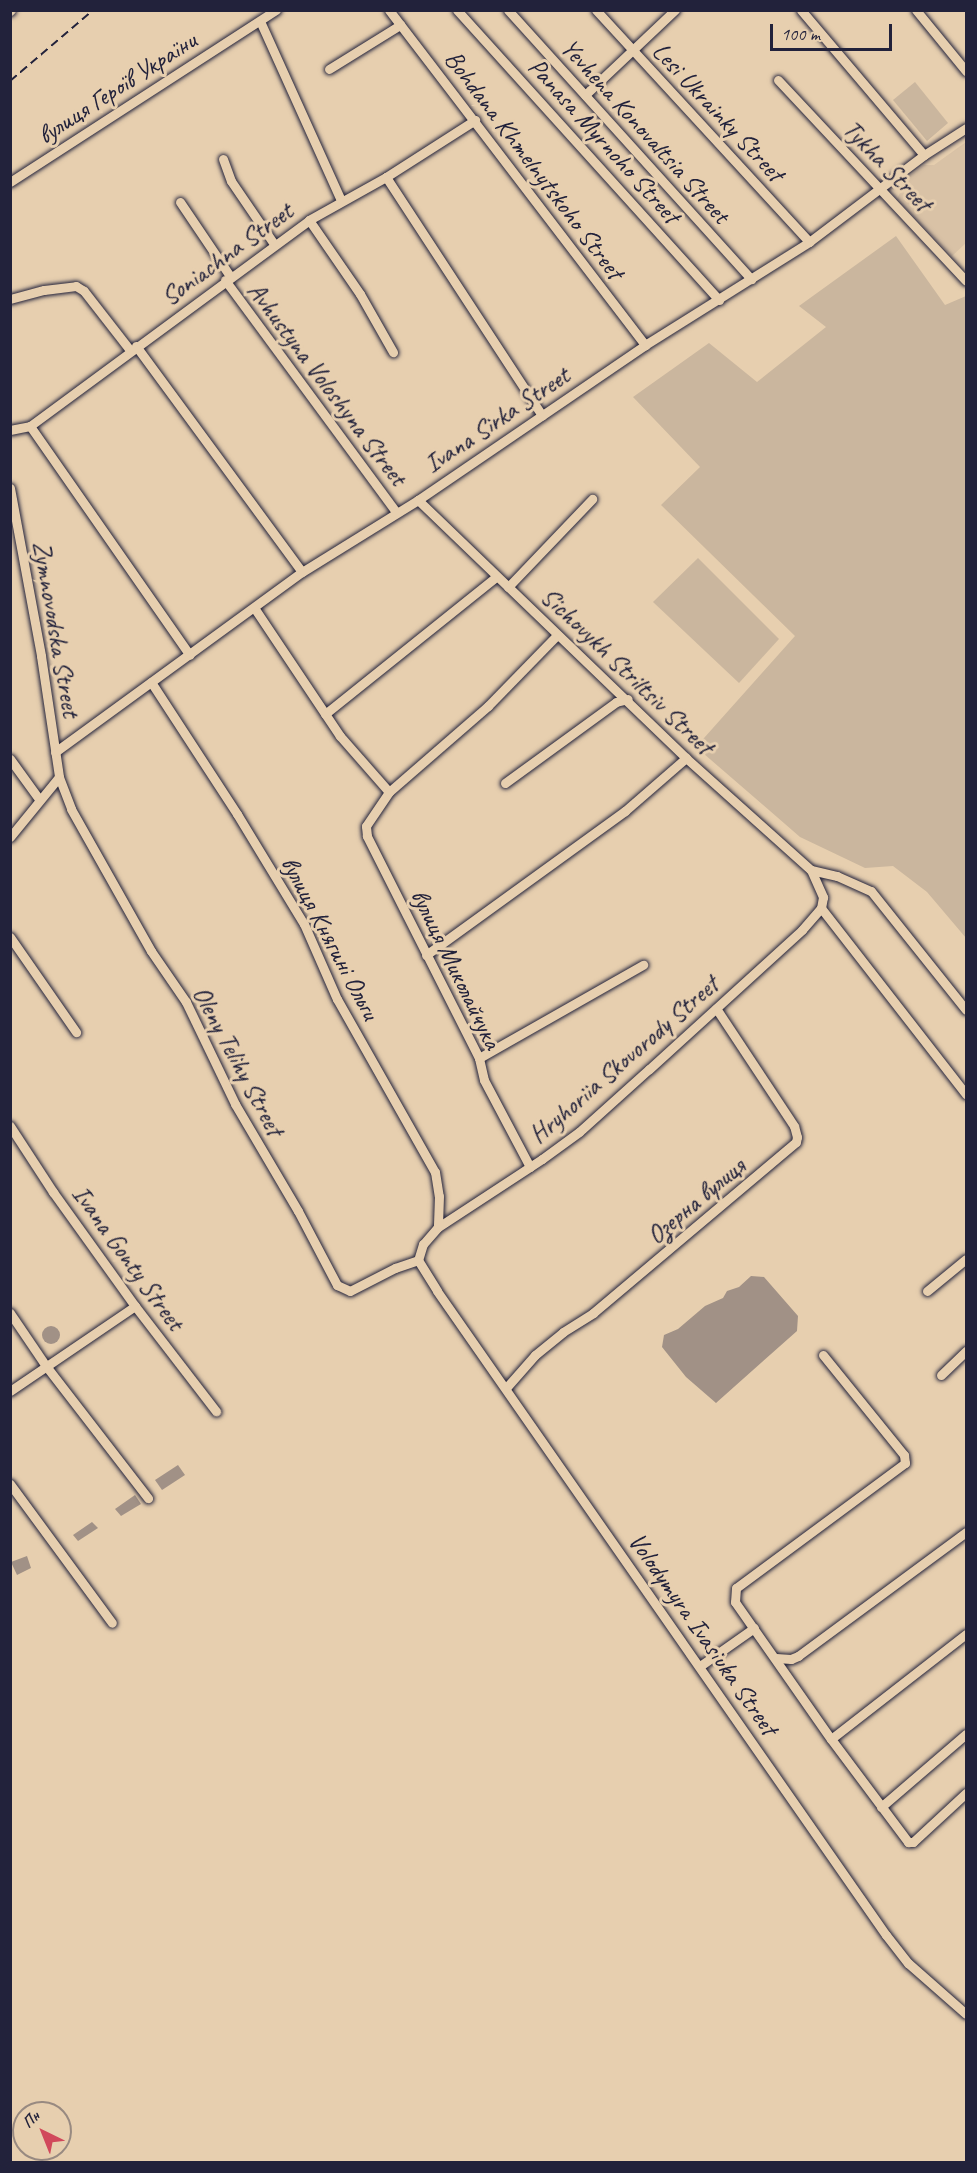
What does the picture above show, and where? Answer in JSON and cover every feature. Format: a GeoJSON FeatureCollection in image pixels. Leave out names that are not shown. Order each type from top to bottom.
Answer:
{"type":"FeatureCollection","features":[{"type":"Feature","properties":{"kind":"street","name":"вулиця Героїв України"},"geometry":{"type":"LineString","coordinates":[[10,182],[276,10]]}},
{"type":"Feature","properties":{"kind":"street","name":"Bohdana Khmelnytskoho Street"},"geometry":{"type":"LineString","coordinates":[[389,10],[645,345]]}},
{"type":"Feature","properties":{"kind":"street","name":"Panasa Myrnoho Street"},"geometry":{"type":"LineString","coordinates":[[457,10],[719,300]]}},
{"type":"Feature","properties":{"kind":"street","name":"Yevhena Konovaltsia Street"},"geometry":{"type":"LineString","coordinates":[[508,10],[751,279]]}},
{"type":"Feature","properties":{"kind":"street","name":"Lesi Ukrainky Street"},"geometry":{"type":"LineString","coordinates":[[596,10],[809,242]]}},
{"type":"Feature","properties":{"kind":"street"},"geometry":{"type":"LineString","coordinates":[[585,95],[675,10]]}},
{"type":"Feature","properties":{"kind":"street"},"geometry":{"type":"LineString","coordinates":[[801,10],[924,155]]}},
{"type":"Feature","properties":{"kind":"street"},"geometry":{"type":"LineString","coordinates":[[916,10],[966,70]]}},
{"type":"Feature","properties":{"kind":"street"},"geometry":{"type":"LineString","coordinates":[[260,21],[341,200]]}},
{"type":"Feature","properties":{"kind":"street"},"geometry":{"type":"LineString","coordinates":[[329,69],[400,25]]}},
{"type":"Feature","properties":{"kind":"street","name":"Tykha Street"},"geometry":{"type":"LineString","coordinates":[[778,80],[966,281]]}},
{"type":"Feature","properties":{"kind":"street","name":"Soniachna Street"},"geometry":{"type":"LineString","coordinates":[[10,430],[30,426],[227,278],[309,220],[341,200],[386,177],[475,120]]}},
{"type":"Feature","properties":{"kind":"street","name":"Ivana Sirka Street"},"geometry":{"type":"LineString","coordinates":[[55,752],[255,609],[302,572],[418,500],[645,345],[809,242],[924,155],[966,128]]}},
{"type":"Feature","properties":{"kind":"street"},"geometry":{"type":"LineString","coordinates":[[223,159],[231,181],[274,244]]}},
{"type":"Feature","properties":{"kind":"street"},"geometry":{"type":"LineString","coordinates":[[386,177],[542,415]]}},
{"type":"Feature","properties":{"kind":"street","name":"Avhustyna Voloshyna Street"},"geometry":{"type":"LineString","coordinates":[[180,202],[227,278],[396,512]]}},
{"type":"Feature","properties":{"kind":"street"},"geometry":{"type":"LineString","coordinates":[[309,220],[360,294],[393,352]]}},
{"type":"Feature","properties":{"kind":"street"},"geometry":{"type":"LineString","coordinates":[[10,299],[44,290],[76,286],[84,291],[133,348],[302,572]]}},
{"type":"Feature","properties":{"kind":"street"},"geometry":{"type":"LineString","coordinates":[[30,426],[190,655]]}},
{"type":"Feature","properties":{"kind":"street","name":"Zymnovodska Street"},"geometry":{"type":"LineString","coordinates":[[10,488],[41,656],[59,777]]}},
{"type":"Feature","properties":{"kind":"street"},"geometry":{"type":"LineString","coordinates":[[508,587],[592,499]]}},
{"type":"Feature","properties":{"kind":"street","name":"Sichovykh Striltsiv Street"},"geometry":{"type":"LineString","coordinates":[[418,500],[496,577],[628,699],[686,758],[811,870]]}},
{"type":"Feature","properties":{"kind":"street"},"geometry":{"type":"LineString","coordinates":[[326,714],[496,577]]}},
{"type":"Feature","properties":{"kind":"street"},"geometry":{"type":"LineString","coordinates":[[255,609],[340,736],[390,792]]}},
{"type":"Feature","properties":{"kind":"street","name":"вулиця Миколайчука"},"geometry":{"type":"LineString","coordinates":[[530,1167],[484,1080],[479,1058],[367,836],[366,826],[390,792],[488,706],[558,635]]}},
{"type":"Feature","properties":{"kind":"street","name":"вулиця Княгині Ольги"},"geometry":{"type":"LineString","coordinates":[[151,682],[237,813],[304,924],[337,999],[435,1172],[439,1196],[438,1227]]}},
{"type":"Feature","properties":{"kind":"street"},"geometry":{"type":"LineString","coordinates":[[506,783],[616,702],[628,699]]}},
{"type":"Feature","properties":{"kind":"street"},"geometry":{"type":"LineString","coordinates":[[426,955],[625,811],[686,758]]}},
{"type":"Feature","properties":{"kind":"street"},"geometry":{"type":"LineString","coordinates":[[10,759],[39,799]]}},
{"type":"Feature","properties":{"kind":"street"},"geometry":{"type":"LineString","coordinates":[[10,837],[59,777]]}},
{"type":"Feature","properties":{"kind":"street","name":"Oleny Telihy Street"},"geometry":{"type":"LineString","coordinates":[[59,777],[70,809],[158,964],[186,1002],[235,1104],[298,1211],[337,1286],[350,1291],[395,1268],[420,1262]]}},
{"type":"Feature","properties":{"kind":"street"},"geometry":{"type":"LineString","coordinates":[[811,870],[821,890],[821,908],[966,1094]]}},
{"type":"Feature","properties":{"kind":"street"},"geometry":{"type":"LineString","coordinates":[[811,870],[837,876],[871,891],[966,1010]]}},
{"type":"Feature","properties":{"kind":"street","name":"Hryhoriia Skovorody Street"},"geometry":{"type":"LineString","coordinates":[[420,1262],[423,1244],[438,1227],[579,1132],[718,1011],[802,930],[821,908]]}},
{"type":"Feature","properties":{"kind":"street"},"geometry":{"type":"LineString","coordinates":[[10,937],[76,1032]]}},
{"type":"Feature","properties":{"kind":"street"},"geometry":{"type":"LineString","coordinates":[[479,1058],[643,965]]}},
{"type":"Feature","properties":{"kind":"street","name":"Озерна вулиця"},"geometry":{"type":"LineString","coordinates":[[506,1388],[535,1355],[563,1332],[593,1313],[796,1142],[794,1126],[718,1011]]}},
{"type":"Feature","properties":{"kind":"street","name":"Ivana Gonty Street"},"geometry":{"type":"LineString","coordinates":[[10,1126],[53,1192],[135,1306],[216,1411]]}},
{"type":"Feature","properties":{"kind":"street"},"geometry":{"type":"LineString","coordinates":[[927,1291],[966,1259]]}},
{"type":"Feature","properties":{"kind":"street","name":"Volodymyra Ivasiuka Street"},"geometry":{"type":"LineString","coordinates":[[420,1262],[886,1935],[908,1963],[966,2014]]}},
{"type":"Feature","properties":{"kind":"street"},"geometry":{"type":"LineString","coordinates":[[10,1391],[135,1306]]}},
{"type":"Feature","properties":{"kind":"street"},"geometry":{"type":"LineString","coordinates":[[10,1313],[46,1366],[148,1498]]}},
{"type":"Feature","properties":{"kind":"street"},"geometry":{"type":"LineString","coordinates":[[941,1375],[966,1351]]}},
{"type":"Feature","properties":{"kind":"street"},"geometry":{"type":"LineString","coordinates":[[823,1355],[904,1455],[905,1463],[736,1588],[735,1602],[831,1739],[910,1843],[966,1792]]}},
{"type":"Feature","properties":{"kind":"street"},"geometry":{"type":"LineString","coordinates":[[10,1484],[112,1623]]}},
{"type":"Feature","properties":{"kind":"street"},"geometry":{"type":"LineString","coordinates":[[776,1658],[791,1659],[798,1656],[966,1532]]}},
{"type":"Feature","properties":{"kind":"street"},"geometry":{"type":"LineString","coordinates":[[700,1666],[754,1628]]}},
{"type":"Feature","properties":{"kind":"street"},"geometry":{"type":"LineString","coordinates":[[831,1739],[966,1634]]}},
{"type":"Feature","properties":{"kind":"street"},"geometry":{"type":"LineString","coordinates":[[881,1807],[966,1734]]}},
{"type":"Feature","properties":{"kind":"shaded area"},"geometry":{"type":"Polygon","coordinates":[[[915,82],[948,123],[927,141],[893,100],[915,82]]]}},
{"type":"Feature","properties":{"kind":"shaded area"},"geometry":{"type":"Polygon","coordinates":[[[966,142],[966,243],[952,256],[897,199],[908,177],[924,165],[934,165],[966,142]]]}},
{"type":"Feature","properties":{"kind":"shaded area"},"geometry":{"type":"Polygon","coordinates":[[[896,236],[945,305],[966,296],[966,938],[927,892],[893,866],[865,868],[800,837],[696,747],[795,636],[661,505],[700,467],[633,397],[709,343],[757,382],[826,327],[799,306],[896,236]]]}},
{"type":"Feature","properties":{"kind":"shaded area"},"geometry":{"type":"Polygon","coordinates":[[[698,558],[779,639],[739,683],[653,602],[698,558]]]}},
{"type":"Feature","properties":{"kind":"shaded area"},"geometry":{"type":"Polygon","coordinates":[[[751,1276],[764,1277],[798,1316],[797,1331],[716,1403],[686,1377],[662,1347],[664,1335],[678,1329],[705,1306],[723,1298],[727,1291],[739,1287],[751,1276]]]}},
{"type":"Feature","properties":{"kind":"shaded area"},"geometry":{"type":"Polygon","coordinates":[[[51,1326],[57,1329],[60,1335],[57,1341],[51,1344],[45,1341],[42,1335],[45,1329],[51,1326]]]}},
{"type":"Feature","properties":{"kind":"shaded area"},"geometry":{"type":"Polygon","coordinates":[[[178,1465],[185,1475],[162,1490],[155,1480],[178,1465]]]}},
{"type":"Feature","properties":{"kind":"shaded area"},"geometry":{"type":"Polygon","coordinates":[[[135,1495],[141,1504],[121,1516],[115,1509],[135,1495]]]}},
{"type":"Feature","properties":{"kind":"shaded area"},"geometry":{"type":"Polygon","coordinates":[[[92,1522],[98,1528],[78,1541],[73,1535],[92,1522]]]}},
{"type":"Feature","properties":{"kind":"shaded area"},"geometry":{"type":"Polygon","coordinates":[[[27,1556],[31,1568],[17,1575],[11,1562],[27,1556]]]}},
{"type":"Feature","properties":{"kind":"railway"},"geometry":{"type":"LineString","coordinates":[[10,81],[93,10]]}}]}
